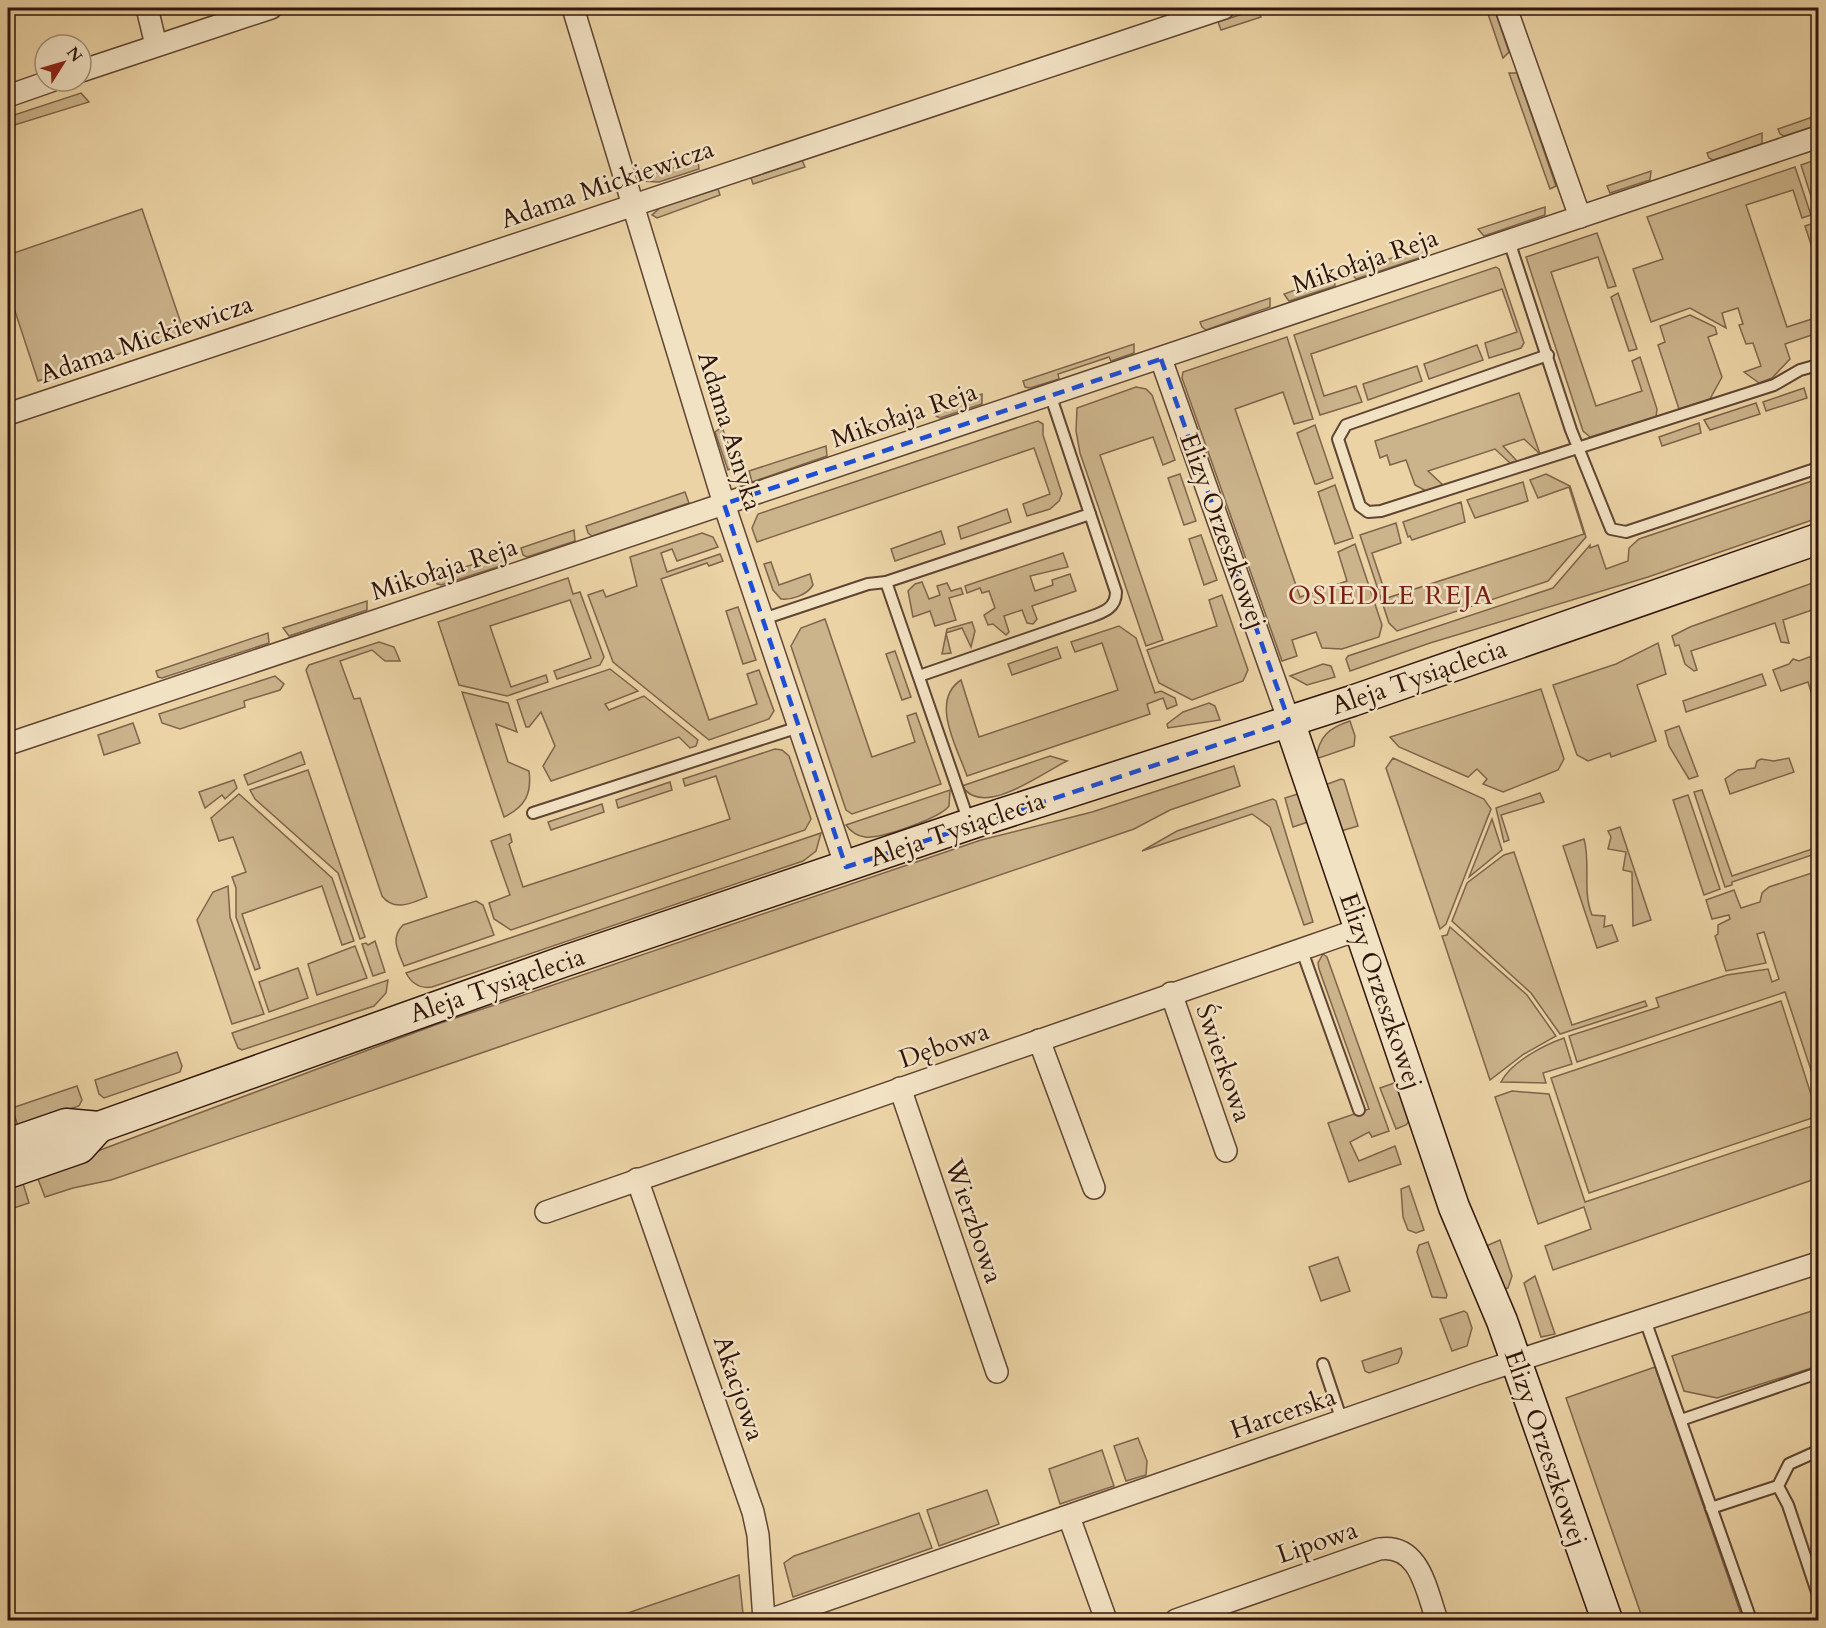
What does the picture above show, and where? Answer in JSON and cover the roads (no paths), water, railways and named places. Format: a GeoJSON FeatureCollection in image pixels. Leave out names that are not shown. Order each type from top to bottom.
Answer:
{"type":"FeatureCollection","features":[{"type":"Feature","properties":{"kind":"street"},"geometry":{"type":"LineString","coordinates":[[147,8],[156,45]]}},
{"type":"Feature","properties":{"kind":"street"},"geometry":{"type":"LineString","coordinates":[[93,67],[271,8]]}},
{"type":"Feature","properties":{"kind":"street","name":"Adama Asnyka"},"geometry":{"type":"LineString","coordinates":[[573,8],[724,504],[846,867]]}},
{"type":"Feature","properties":{"kind":"street","name":"Adama Mickiewicza"},"geometry":{"type":"LineString","coordinates":[[8,414],[631,204],[1224,8]]}},
{"type":"Feature","properties":{"kind":"street"},"geometry":{"type":"LineString","coordinates":[[1506,8],[1580,217]]}},
{"type":"Feature","properties":{"kind":"street"},"geometry":{"type":"LineString","coordinates":[[8,96],[33,87]]}},
{"type":"Feature","properties":{"kind":"street","name":"Mikołaja Reja"},"geometry":{"type":"LineString","coordinates":[[8,744],[1818,137]]}},
{"type":"Feature","properties":{"kind":"street","name":"Elizy Orzeszkowej"},"geometry":{"type":"LineString","coordinates":[[1161,359],[1289,721],[1454,1207],[1502,1322],[1607,1620]]}},
{"type":"Feature","properties":{"kind":"street","name":"Aleja Tysiąclecia"},"geometry":{"type":"LineString","coordinates":[[8,1144],[66,1124],[99,1128],[410,1015],[970,824],[1289,721],[1818,539]]}},
{"type":"Feature","properties":{"kind":"street","name":"Dębowa"},"geometry":{"type":"LineString","coordinates":[[546,1212],[1360,929]]}},
{"type":"Feature","properties":{"kind":"street","name":"Świerkowa"},"geometry":{"type":"LineString","coordinates":[[1171,993],[1226,1151]]}},
{"type":"Feature","properties":{"kind":"street"},"geometry":{"type":"LineString","coordinates":[[1039,1040],[1094,1188]]}},
{"type":"Feature","properties":{"kind":"street","name":"Wierzbowa"},"geometry":{"type":"LineString","coordinates":[[900,1089],[997,1372]]}},
{"type":"Feature","properties":{"kind":"street","name":"Aleja Tysiąclecia"},"geometry":{"type":"LineString","coordinates":[[8,1173],[80,1149],[99,1128]]}},
{"type":"Feature","properties":{"kind":"street","name":"Akacjowa"},"geometry":{"type":"LineString","coordinates":[[637,1179],[753,1512],[758,1535],[764,1620]]}},
{"type":"Feature","properties":{"kind":"street","name":"Harcerska"},"geometry":{"type":"LineString","coordinates":[[769,1620],[1516,1361],[1818,1263]]}},
{"type":"Feature","properties":{"kind":"street"},"geometry":{"type":"LineString","coordinates":[[1069,1517],[1106,1620]]}},
{"type":"Feature","properties":{"kind":"street","name":"Lipowa"},"geometry":{"type":"LineString","coordinates":[[1176,1620],[1389,1547],[1400,1549],[1417,1564],[1437,1620]]}},
{"type":"Feature","properties":{"kind":"lane"},"geometry":{"type":"LineString","coordinates":[[1509,241],[1580,449],[1609,526],[1618,532],[1626,532],[1818,468]]}},
{"type":"Feature","properties":{"kind":"lane"},"geometry":{"type":"LineString","coordinates":[[1548,355],[1346,425],[1338,439],[1359,504],[1368,512],[1381,511],[1774,385],[1800,370],[1818,365]]}},
{"type":"Feature","properties":{"kind":"lane"},"geometry":{"type":"LineString","coordinates":[[919,676],[1090,617],[1111,607],[1116,602],[1116,592],[1050,394]]}},
{"type":"Feature","properties":{"kind":"lane"},"geometry":{"type":"LineString","coordinates":[[763,619],[868,585],[886,582],[1090,513]]}},
{"type":"Feature","properties":{"kind":"lane"},"geometry":{"type":"LineString","coordinates":[[886,582],[970,824]]}},
{"type":"Feature","properties":{"kind":"lane"},"geometry":{"type":"LineString","coordinates":[[533,813],[800,727]]}},
{"type":"Feature","properties":{"kind":"lane"},"geometry":{"type":"LineString","coordinates":[[1301,948],[1359,1110]]}},
{"type":"Feature","properties":{"kind":"lane"},"geometry":{"type":"LineString","coordinates":[[1645,1320],[1751,1620]]}},
{"type":"Feature","properties":{"kind":"lane"},"geometry":{"type":"LineString","coordinates":[[1323,1364],[1342,1421]]}},
{"type":"Feature","properties":{"kind":"lane"},"geometry":{"type":"LineString","coordinates":[[1680,1420],[1818,1373]]}},
{"type":"Feature","properties":{"kind":"lane"},"geometry":{"type":"LineString","coordinates":[[1711,1508],[1778,1486],[1789,1464],[1818,1451]]}},
{"type":"Feature","properties":{"kind":"lane"},"geometry":{"type":"LineString","coordinates":[[1778,1486],[1788,1505],[1818,1595]]}},
{"type":"Feature","properties":{"kind":"district","name":"OSIEDLE REJA"},"geometry":{"type":"Point","coordinates":[1391,595]}}]}
